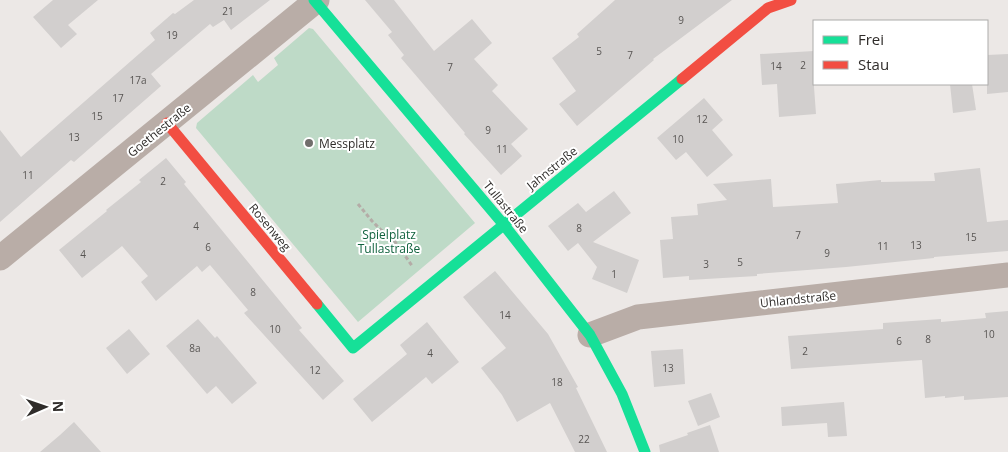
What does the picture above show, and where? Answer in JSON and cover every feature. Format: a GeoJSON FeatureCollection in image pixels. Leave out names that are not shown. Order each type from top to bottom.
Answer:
{"type":"FeatureCollection","features":[{"type":"Feature","properties":{"kind":"street","name":"Goethestraße"},"geometry":{"type":"LineString","coordinates":[[0,258],[315,0]]}},
{"type":"Feature","properties":{"kind":"street","name":"Tullastraße"},"geometry":{"type":"LineString","coordinates":[[315,0],[504,225],[590,335],[622,394],[645,452]]}},
{"type":"Feature","properties":{"kind":"street","name":"Jahnstraße"},"geometry":{"type":"LineString","coordinates":[[353,348],[774,3]]}},
{"type":"Feature","properties":{"kind":"street","name":"Rosenweg"},"geometry":{"type":"LineString","coordinates":[[167,123],[353,348]]}},
{"type":"Feature","properties":{"kind":"street","name":"Uhlandstraße"},"geometry":{"type":"LineString","coordinates":[[590,335],[638,317],[1008,275]]}},
{"type":"Feature","properties":{"kind":"path"},"geometry":{"type":"LineString","coordinates":[[358,204],[381,230],[391,236],[409,264],[417,272]]}},
{"type":"Feature","properties":{"kind":"green space","name":"Spielplatz Tullastraße"},"geometry":{"type":"Polygon","coordinates":[[[309,28],[313,29],[475,223],[358,322],[196,128],[197,123],[253,75],[258,82],[278,65],[274,58],[309,28]]]}},
{"type":"Feature","properties":{"kind":"building"},"geometry":{"type":"Polygon","coordinates":[[[53,0],[98,0],[68,25],[77,34],[61,48],[33,17],[53,0]]]}},
{"type":"Feature","properties":{"kind":"building"},"geometry":{"type":"Polygon","coordinates":[[[194,0],[270,0],[231,30],[224,20],[213,27],[210,24],[151,74],[161,86],[74,162],[71,160],[0,222],[0,130],[21,157],[155,40],[150,33],[173,13],[175,14],[194,0]]]}},
{"type":"Feature","properties":{"kind":"building"},"geometry":{"type":"Polygon","coordinates":[[[365,0],[394,0],[434,51],[472,19],[492,43],[474,59],[498,85],[492,91],[528,129],[511,144],[522,156],[501,175],[401,58],[404,55],[388,35],[392,32],[365,0]]]}},
{"type":"Feature","properties":{"kind":"building"},"geometry":{"type":"Polygon","coordinates":[[[615,0],[732,0],[653,59],[577,126],[559,104],[576,91],[552,58],[579,37],[577,34],[615,0]]]}},
{"type":"Feature","properties":{"kind":"building"},"geometry":{"type":"Polygon","coordinates":[[[813,51],[813,85],[816,114],[779,117],[777,84],[762,85],[760,54],[813,51]]]}},
{"type":"Feature","properties":{"kind":"building"},"geometry":{"type":"Polygon","coordinates":[[[1008,54],[1008,92],[987,94],[988,55],[1008,54]]]}},
{"type":"Feature","properties":{"kind":"building"},"geometry":{"type":"Polygon","coordinates":[[[950,85],[972,85],[976,110],[953,113],[950,85]]]}},
{"type":"Feature","properties":{"kind":"building"},"geometry":{"type":"Polygon","coordinates":[[[704,98],[723,120],[712,130],[733,155],[707,177],[686,152],[676,160],[657,138],[704,98]]]}},
{"type":"Feature","properties":{"kind":"building"},"geometry":{"type":"Polygon","coordinates":[[[166,158],[186,182],[184,184],[302,328],[299,330],[344,381],[323,400],[244,313],[248,310],[210,265],[202,272],[197,266],[156,301],[141,282],[148,276],[122,246],[82,278],[59,250],[141,182],[139,180],[166,158]]]}},
{"type":"Feature","properties":{"kind":"building"},"geometry":{"type":"Polygon","coordinates":[[[980,168],[987,222],[1008,220],[1008,251],[757,274],[757,276],[689,280],[689,276],[663,278],[660,240],[673,239],[671,217],[698,215],[697,204],[727,200],[713,184],[771,179],[773,207],[838,203],[836,184],[881,180],[881,182],[935,181],[934,173],[980,168]]]}},
{"type":"Feature","properties":{"kind":"building"},"geometry":{"type":"Polygon","coordinates":[[[614,191],[631,213],[593,242],[639,260],[627,293],[592,279],[597,267],[578,243],[568,251],[548,226],[578,203],[586,212],[614,191]]]}},
{"type":"Feature","properties":{"kind":"building"},"geometry":{"type":"Polygon","coordinates":[[[495,271],[548,334],[578,387],[576,388],[607,452],[575,452],[550,403],[517,422],[502,395],[481,368],[506,348],[463,297],[495,271]]]}},
{"type":"Feature","properties":{"kind":"building"},"geometry":{"type":"Polygon","coordinates":[[[1008,311],[1008,397],[964,400],[964,396],[925,398],[922,360],[791,369],[788,336],[883,329],[883,323],[941,319],[941,322],[986,318],[985,313],[1008,311]]]}},
{"type":"Feature","properties":{"kind":"building"},"geometry":{"type":"Polygon","coordinates":[[[198,319],[215,338],[217,336],[257,383],[232,404],[216,386],[207,394],[166,346],[198,319]]]}},
{"type":"Feature","properties":{"kind":"building"},"geometry":{"type":"Polygon","coordinates":[[[427,322],[459,362],[432,384],[426,377],[372,422],[353,399],[407,354],[400,345],[427,322]]]}},
{"type":"Feature","properties":{"kind":"building"},"geometry":{"type":"Polygon","coordinates":[[[129,329],[150,354],[127,374],[106,348],[129,329]]]}},
{"type":"Feature","properties":{"kind":"building"},"geometry":{"type":"Polygon","coordinates":[[[683,349],[685,384],[654,387],[651,351],[683,349]]]}},
{"type":"Feature","properties":{"kind":"building"},"geometry":{"type":"Polygon","coordinates":[[[711,393],[720,417],[698,426],[688,401],[711,393]]]}},
{"type":"Feature","properties":{"kind":"building"},"geometry":{"type":"Polygon","coordinates":[[[844,402],[847,436],[828,437],[827,423],[782,426],[781,407],[844,402]]]}},
{"type":"Feature","properties":{"kind":"building"},"geometry":{"type":"Polygon","coordinates":[[[74,422],[101,452],[40,452],[60,435],[74,422]]]}},
{"type":"Feature","properties":{"kind":"building"},"geometry":{"type":"Polygon","coordinates":[[[710,425],[719,452],[660,452],[659,445],[710,425]]]}},
{"type":"Feature","properties":{"kind":"traffic: fast"},"geometry":{"type":"LineString","coordinates":[[314,0],[504,225],[590,335],[622,394],[645,452]]}},
{"type":"Feature","properties":{"kind":"traffic: fast"},"geometry":{"type":"LineString","coordinates":[[317,304],[353,348],[682,79]]}},
{"type":"Feature","properties":{"kind":"traffic: jam"},"geometry":{"type":"LineString","coordinates":[[682,79],[768,8],[791,0]]}},
{"type":"Feature","properties":{"kind":"traffic: jam"},"geometry":{"type":"LineString","coordinates":[[167,123],[317,304]]}},
{"type":"Feature","properties":{"kind":"place","name":"Messplatz"},"geometry":{"type":"Point","coordinates":[309,143]}}]}
